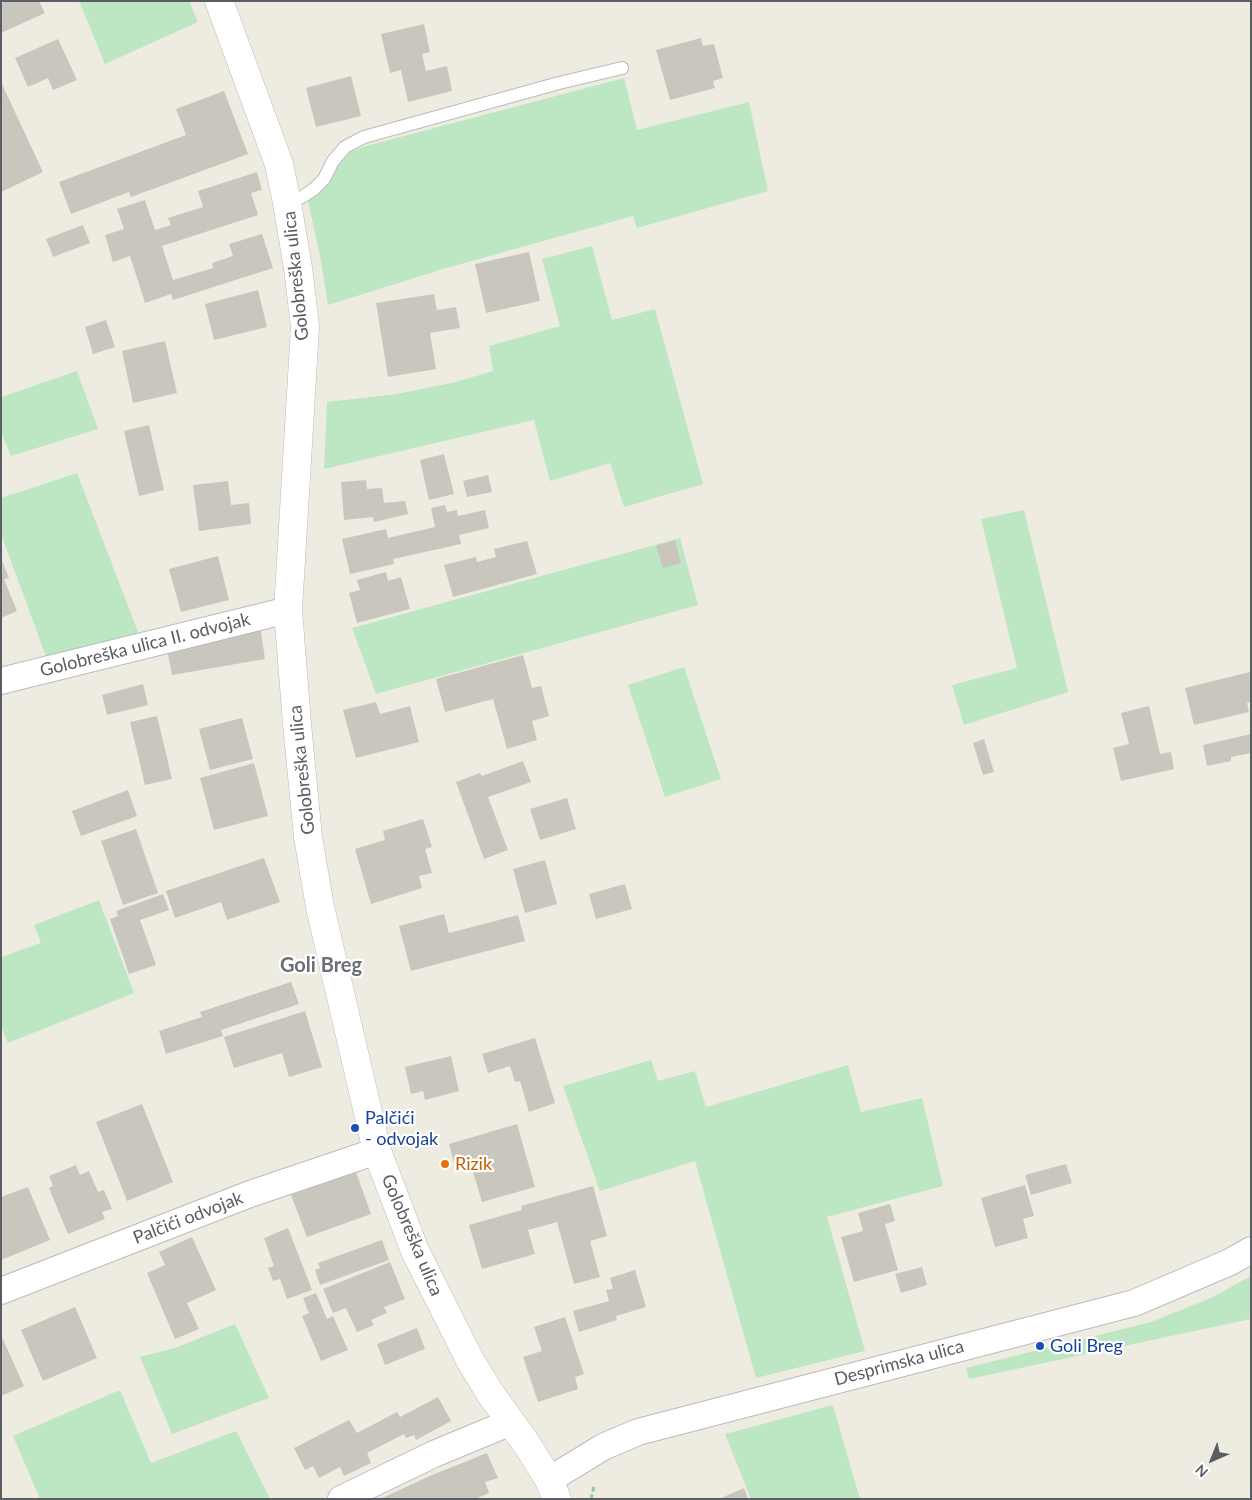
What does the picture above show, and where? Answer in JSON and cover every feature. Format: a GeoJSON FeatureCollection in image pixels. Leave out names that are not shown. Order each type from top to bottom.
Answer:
{"type":"FeatureCollection","features":[{"type":"Feature","properties":{"kind":"street","name":"Golobreška ulica"},"geometry":{"type":"LineString","coordinates":[[219,1],[279,164],[288,203],[306,327],[288,610],[305,808],[318,899],[377,1151],[415,1251],[450,1323],[490,1393],[511,1422],[553,1489]]}},
{"type":"Feature","properties":{"kind":"street","name":"Golobreška ulica II. odvojak"},"geometry":{"type":"LineString","coordinates":[[1,681],[288,610]]}},
{"type":"Feature","properties":{"kind":"street","name":"Palčići odvojak"},"geometry":{"type":"LineString","coordinates":[[1,1291],[250,1194],[377,1151]]}},
{"type":"Feature","properties":{"kind":"street","name":"Desprimska ulica"},"geometry":{"type":"LineString","coordinates":[[553,1489],[603,1447],[638,1432],[1134,1303],[1230,1262],[1251,1250]]}},
{"type":"Feature","properties":{"kind":"street"},"geometry":{"type":"LineString","coordinates":[[341,1499],[434,1454],[511,1422]]}},
{"type":"Feature","properties":{"kind":"lane"},"geometry":{"type":"LineString","coordinates":[[288,203],[314,189],[324,179],[333,161],[345,147],[364,137],[559,83],[622,68]]}},
{"type":"Feature","properties":{"kind":"green space"},"geometry":{"type":"Polygon","coordinates":[[[79,1],[189,1],[198,22],[105,64],[79,1]]]}},
{"type":"Feature","properties":{"kind":"green space"},"geometry":{"type":"Polygon","coordinates":[[[624,78],[637,130],[749,102],[768,191],[637,228],[633,216],[443,269],[328,305],[308,201],[326,185],[346,154],[366,146],[624,78]]]}},
{"type":"Feature","properties":{"kind":"green space"},"geometry":{"type":"Polygon","coordinates":[[[592,246],[612,320],[655,309],[703,484],[624,507],[610,463],[550,481],[534,420],[324,469],[327,402],[397,394],[456,382],[493,371],[489,346],[560,326],[542,259],[592,246]]]}},
{"type":"Feature","properties":{"kind":"green space"},"geometry":{"type":"Polygon","coordinates":[[[77,371],[98,429],[11,456],[1,432],[1,397],[77,371]]]}},
{"type":"Feature","properties":{"kind":"green space"},"geometry":{"type":"Polygon","coordinates":[[[77,473],[140,637],[48,662],[1,534],[1,498],[77,473]]]}},
{"type":"Feature","properties":{"kind":"green space"},"geometry":{"type":"Polygon","coordinates":[[[1024,510],[1068,692],[964,725],[952,685],[1017,668],[981,519],[1024,510]]]}},
{"type":"Feature","properties":{"kind":"green space"},"geometry":{"type":"Polygon","coordinates":[[[680,538],[698,605],[376,694],[352,628],[680,538]]]}},
{"type":"Feature","properties":{"kind":"green space"},"geometry":{"type":"Polygon","coordinates":[[[684,667],[721,779],[665,797],[628,685],[684,667]]]}},
{"type":"Feature","properties":{"kind":"green space"},"geometry":{"type":"Polygon","coordinates":[[[99,900],[134,993],[8,1043],[1,1026],[1,957],[41,943],[34,925],[99,900]]]}},
{"type":"Feature","properties":{"kind":"green space"},"geometry":{"type":"Polygon","coordinates":[[[651,1060],[658,1081],[695,1071],[706,1107],[848,1065],[861,1112],[922,1098],[943,1186],[827,1217],[865,1351],[756,1378],[695,1161],[600,1191],[563,1086],[651,1060]]]}},
{"type":"Feature","properties":{"kind":"green space"},"geometry":{"type":"Polygon","coordinates":[[[1251,1276],[1251,1319],[969,1379],[966,1368],[1151,1322],[1211,1298],[1251,1276]]]}},
{"type":"Feature","properties":{"kind":"green space"},"geometry":{"type":"Polygon","coordinates":[[[235,1324],[269,1398],[172,1434],[140,1357],[175,1348],[235,1324]]]}},
{"type":"Feature","properties":{"kind":"green space"},"geometry":{"type":"Polygon","coordinates":[[[120,1390],[151,1463],[236,1431],[270,1499],[40,1499],[13,1436],[120,1390]]]}},
{"type":"Feature","properties":{"kind":"green space"},"geometry":{"type":"Polygon","coordinates":[[[833,1405],[860,1499],[751,1499],[725,1434],[833,1405]]]}},
{"type":"Feature","properties":{"kind":"building"},"geometry":{"type":"Polygon","coordinates":[[[6,1],[39,1],[45,13],[1,33],[1,4],[6,1]]]}},
{"type":"Feature","properties":{"kind":"building"},"geometry":{"type":"Polygon","coordinates":[[[424,24],[430,52],[422,54],[426,71],[447,66],[452,91],[408,102],[401,70],[390,73],[381,34],[424,24]]]}},
{"type":"Feature","properties":{"kind":"building"},"geometry":{"type":"Polygon","coordinates":[[[701,38],[703,46],[714,44],[723,78],[713,81],[715,88],[670,100],[656,50],[701,38]]]}},
{"type":"Feature","properties":{"kind":"building"},"geometry":{"type":"Polygon","coordinates":[[[58,39],[77,80],[53,90],[48,78],[28,87],[15,58],[58,39]]]}},
{"type":"Feature","properties":{"kind":"building"},"geometry":{"type":"Polygon","coordinates":[[[351,76],[361,116],[316,127],[306,88],[351,76]]]}},
{"type":"Feature","properties":{"kind":"building"},"geometry":{"type":"Polygon","coordinates":[[[1,82],[43,172],[1,192],[1,82]]]}},
{"type":"Feature","properties":{"kind":"building"},"geometry":{"type":"Polygon","coordinates":[[[224,91],[248,154],[131,197],[129,192],[71,214],[59,182],[186,135],[176,109],[224,91]]]}},
{"type":"Feature","properties":{"kind":"building"},"geometry":{"type":"Polygon","coordinates":[[[257,172],[262,190],[251,193],[258,215],[162,246],[173,280],[213,268],[212,263],[233,256],[229,244],[262,234],[273,268],[173,300],[171,294],[145,303],[130,256],[113,262],[105,235],[124,229],[117,209],[145,200],[155,230],[171,225],[168,218],[203,207],[198,191],[257,172]]]}},
{"type":"Feature","properties":{"kind":"building"},"geometry":{"type":"Polygon","coordinates":[[[83,225],[90,243],[53,257],[46,239],[83,225]]]}},
{"type":"Feature","properties":{"kind":"building"},"geometry":{"type":"Polygon","coordinates":[[[529,252],[540,301],[486,313],[475,264],[529,252]]]}},
{"type":"Feature","properties":{"kind":"building"},"geometry":{"type":"Polygon","coordinates":[[[258,290],[267,327],[214,340],[205,304],[258,290]]]}},
{"type":"Feature","properties":{"kind":"building"},"geometry":{"type":"Polygon","coordinates":[[[434,294],[437,310],[456,307],[460,328],[430,333],[436,369],[388,377],[376,303],[434,294]]]}},
{"type":"Feature","properties":{"kind":"building"},"geometry":{"type":"Polygon","coordinates":[[[106,320],[115,347],[93,354],[85,327],[106,320]]]}},
{"type":"Feature","properties":{"kind":"building"},"geometry":{"type":"Polygon","coordinates":[[[165,341],[177,393],[133,403],[122,351],[165,341]]]}},
{"type":"Feature","properties":{"kind":"building"},"geometry":{"type":"Polygon","coordinates":[[[149,425],[164,490],[139,496],[124,431],[149,425]]]}},
{"type":"Feature","properties":{"kind":"building"},"geometry":{"type":"Polygon","coordinates":[[[444,454],[454,494],[429,500],[420,460],[444,454]]]}},
{"type":"Feature","properties":{"kind":"building"},"geometry":{"type":"Polygon","coordinates":[[[488,475],[492,492],[467,497],[463,481],[488,475]]]}},
{"type":"Feature","properties":{"kind":"building"},"geometry":{"type":"Polygon","coordinates":[[[366,480],[367,489],[382,488],[384,503],[405,501],[408,514],[374,522],[373,517],[344,520],[341,482],[366,480]]]}},
{"type":"Feature","properties":{"kind":"building"},"geometry":{"type":"Polygon","coordinates":[[[228,481],[231,505],[249,503],[251,524],[199,531],[193,485],[228,481]]]}},
{"type":"Feature","properties":{"kind":"building"},"geometry":{"type":"Polygon","coordinates":[[[445,505],[447,512],[457,510],[458,516],[485,510],[489,528],[459,535],[461,544],[393,559],[394,564],[350,574],[342,539],[386,529],[388,538],[435,527],[431,508],[445,505]]]}},
{"type":"Feature","properties":{"kind":"building"},"geometry":{"type":"Polygon","coordinates":[[[675,540],[681,563],[663,568],[656,546],[675,540]]]}},
{"type":"Feature","properties":{"kind":"building"},"geometry":{"type":"Polygon","coordinates":[[[527,541],[537,574],[453,597],[444,565],[476,557],[477,562],[496,557],[494,549],[527,541]]]}},
{"type":"Feature","properties":{"kind":"building"},"geometry":{"type":"Polygon","coordinates":[[[218,556],[229,600],[181,612],[169,569],[218,556]]]}},
{"type":"Feature","properties":{"kind":"building"},"geometry":{"type":"Polygon","coordinates":[[[1,558],[9,578],[4,579],[17,611],[1,618],[1,558]]]}},
{"type":"Feature","properties":{"kind":"building"},"geometry":{"type":"Polygon","coordinates":[[[386,572],[388,581],[401,577],[410,609],[357,623],[349,593],[360,590],[357,580],[386,572]]]}},
{"type":"Feature","properties":{"kind":"building"},"geometry":{"type":"Polygon","coordinates":[[[260,626],[265,659],[172,675],[167,650],[217,641],[215,634],[260,626]]]}},
{"type":"Feature","properties":{"kind":"building"},"geometry":{"type":"Polygon","coordinates":[[[523,655],[532,688],[541,686],[549,716],[532,721],[537,740],[507,749],[493,699],[445,712],[436,679],[523,655]]]}},
{"type":"Feature","properties":{"kind":"building"},"geometry":{"type":"Polygon","coordinates":[[[1250,672],[1251,702],[1247,703],[1249,712],[1194,725],[1185,688],[1250,672]]]}},
{"type":"Feature","properties":{"kind":"building"},"geometry":{"type":"Polygon","coordinates":[[[143,684],[148,705],[107,715],[102,695],[143,684]]]}},
{"type":"Feature","properties":{"kind":"building"},"geometry":{"type":"Polygon","coordinates":[[[376,702],[380,714],[410,706],[419,742],[356,758],[343,710],[376,702]]]}},
{"type":"Feature","properties":{"kind":"building"},"geometry":{"type":"Polygon","coordinates":[[[1149,706],[1160,754],[1171,752],[1174,769],[1121,781],[1113,748],[1129,744],[1121,713],[1149,706]]]}},
{"type":"Feature","properties":{"kind":"building"},"geometry":{"type":"Polygon","coordinates":[[[157,716],[172,779],[145,785],[130,722],[157,716]]]}},
{"type":"Feature","properties":{"kind":"building"},"geometry":{"type":"Polygon","coordinates":[[[242,718],[253,759],[210,770],[199,729],[242,718]]]}},
{"type":"Feature","properties":{"kind":"building"},"geometry":{"type":"Polygon","coordinates":[[[1251,734],[1251,753],[1231,757],[1231,761],[1207,766],[1203,745],[1251,734]]]}},
{"type":"Feature","properties":{"kind":"building"},"geometry":{"type":"Polygon","coordinates":[[[984,739],[994,772],[983,775],[973,743],[984,739]]]}},
{"type":"Feature","properties":{"kind":"building"},"geometry":{"type":"Polygon","coordinates":[[[523,761],[531,782],[488,797],[508,850],[484,859],[456,782],[480,773],[482,776],[523,761]]]}},
{"type":"Feature","properties":{"kind":"building"},"geometry":{"type":"Polygon","coordinates":[[[254,763],[268,816],[214,830],[200,778],[254,763]]]}},
{"type":"Feature","properties":{"kind":"building"},"geometry":{"type":"Polygon","coordinates":[[[128,790],[137,816],[81,836],[72,811],[128,790]]]}},
{"type":"Feature","properties":{"kind":"building"},"geometry":{"type":"Polygon","coordinates":[[[567,798],[576,829],[540,840],[530,809],[567,798]]]}},
{"type":"Feature","properties":{"kind":"building"},"geometry":{"type":"Polygon","coordinates":[[[423,819],[432,847],[425,849],[432,873],[419,876],[422,888],[371,904],[355,849],[385,840],[383,831],[423,819]]]}},
{"type":"Feature","properties":{"kind":"building"},"geometry":{"type":"Polygon","coordinates":[[[136,829],[158,893],[123,905],[101,841],[136,829]]]}},
{"type":"Feature","properties":{"kind":"building"},"geometry":{"type":"Polygon","coordinates":[[[264,858],[280,902],[227,920],[221,902],[175,918],[166,891],[264,858]]]}},
{"type":"Feature","properties":{"kind":"building"},"geometry":{"type":"Polygon","coordinates":[[[545,860],[557,904],[525,913],[513,869],[545,860]]]}},
{"type":"Feature","properties":{"kind":"building"},"geometry":{"type":"Polygon","coordinates":[[[625,884],[632,909],[596,919],[589,894],[625,884]]]}},
{"type":"Feature","properties":{"kind":"building"},"geometry":{"type":"Polygon","coordinates":[[[163,894],[169,910],[140,920],[156,965],[129,974],[110,919],[118,916],[116,911],[163,894]]]}},
{"type":"Feature","properties":{"kind":"building"},"geometry":{"type":"Polygon","coordinates":[[[444,914],[449,933],[518,915],[525,941],[411,971],[399,926],[444,914]]]}},
{"type":"Feature","properties":{"kind":"building"},"geometry":{"type":"Polygon","coordinates":[[[291,982],[299,1004],[221,1030],[223,1036],[166,1054],[159,1031],[202,1017],[200,1012],[291,982]]]}},
{"type":"Feature","properties":{"kind":"building"},"geometry":{"type":"Polygon","coordinates":[[[305,1011],[322,1067],[289,1077],[282,1053],[234,1068],[224,1037],[305,1011]]]}},
{"type":"Feature","properties":{"kind":"building"},"geometry":{"type":"Polygon","coordinates":[[[535,1038],[555,1103],[529,1112],[520,1081],[515,1082],[510,1066],[488,1073],[482,1054],[535,1038]]]}},
{"type":"Feature","properties":{"kind":"building"},"geometry":{"type":"Polygon","coordinates":[[[451,1056],[459,1091],[425,1100],[423,1091],[411,1094],[405,1067],[451,1056]]]}},
{"type":"Feature","properties":{"kind":"building"},"geometry":{"type":"Polygon","coordinates":[[[142,1104],[173,1182],[127,1201],[96,1122],[142,1104]]]}},
{"type":"Feature","properties":{"kind":"building"},"geometry":{"type":"Polygon","coordinates":[[[517,1124],[535,1187],[482,1202],[471,1165],[456,1170],[449,1144],[517,1124]]]}},
{"type":"Feature","properties":{"kind":"building"},"geometry":{"type":"Polygon","coordinates":[[[1066,1164],[1072,1183],[1031,1195],[1025,1175],[1066,1164]]]}},
{"type":"Feature","properties":{"kind":"building"},"geometry":{"type":"Polygon","coordinates":[[[76,1165],[80,1175],[89,1171],[98,1192],[104,1190],[112,1209],[102,1212],[105,1219],[68,1234],[49,1188],[53,1186],[49,1176],[76,1165]]]}},
{"type":"Feature","properties":{"kind":"building"},"geometry":{"type":"Polygon","coordinates":[[[356,1172],[371,1214],[307,1237],[291,1195],[356,1172]]]}},
{"type":"Feature","properties":{"kind":"building"},"geometry":{"type":"Polygon","coordinates":[[[1025,1185],[1034,1216],[1023,1219],[1028,1238],[995,1247],[981,1198],[1025,1185]]]}},
{"type":"Feature","properties":{"kind":"building"},"geometry":{"type":"Polygon","coordinates":[[[593,1186],[607,1236],[590,1241],[600,1277],[574,1284],[557,1222],[528,1230],[535,1254],[482,1269],[469,1225],[522,1210],[521,1206],[593,1186]]]}},
{"type":"Feature","properties":{"kind":"building"},"geometry":{"type":"Polygon","coordinates":[[[28,1187],[50,1240],[1,1260],[1,1197],[28,1187]]]}},
{"type":"Feature","properties":{"kind":"building"},"geometry":{"type":"Polygon","coordinates":[[[890,1204],[895,1221],[885,1224],[898,1270],[854,1282],[841,1237],[863,1231],[858,1213],[890,1204]]]}},
{"type":"Feature","properties":{"kind":"building"},"geometry":{"type":"Polygon","coordinates":[[[288,1228],[312,1290],[287,1299],[280,1279],[273,1281],[268,1268],[274,1266],[264,1238],[288,1228]]]}},
{"type":"Feature","properties":{"kind":"building"},"geometry":{"type":"Polygon","coordinates":[[[192,1237],[216,1290],[187,1303],[199,1329],[175,1339],[147,1273],[165,1265],[159,1252],[192,1237]]]}},
{"type":"Feature","properties":{"kind":"building"},"geometry":{"type":"Polygon","coordinates":[[[382,1240],[389,1260],[320,1285],[315,1270],[320,1268],[318,1263],[382,1240]]]}},
{"type":"Feature","properties":{"kind":"building"},"geometry":{"type":"Polygon","coordinates":[[[390,1262],[405,1299],[384,1307],[387,1313],[371,1320],[374,1325],[357,1332],[346,1308],[333,1313],[323,1289],[390,1262]]]}},
{"type":"Feature","properties":{"kind":"building"},"geometry":{"type":"Polygon","coordinates":[[[922,1267],[927,1285],[901,1293],[895,1274],[922,1267]]]}},
{"type":"Feature","properties":{"kind":"building"},"geometry":{"type":"Polygon","coordinates":[[[635,1270],[646,1307],[616,1316],[617,1320],[579,1332],[573,1311],[609,1301],[606,1290],[613,1289],[610,1278],[635,1270]]]}},
{"type":"Feature","properties":{"kind":"building"},"geometry":{"type":"Polygon","coordinates":[[[316,1293],[327,1319],[333,1316],[348,1350],[321,1361],[302,1316],[309,1313],[303,1298],[316,1293]]]}},
{"type":"Feature","properties":{"kind":"building"},"geometry":{"type":"Polygon","coordinates":[[[75,1307],[97,1358],[43,1381],[21,1330],[75,1307]]]}},
{"type":"Feature","properties":{"kind":"building"},"geometry":{"type":"Polygon","coordinates":[[[565,1317],[584,1374],[575,1377],[578,1389],[538,1402],[523,1357],[542,1351],[534,1327],[565,1317]]]}},
{"type":"Feature","properties":{"kind":"building"},"geometry":{"type":"Polygon","coordinates":[[[417,1328],[425,1349],[385,1365],[377,1344],[417,1328]]]}},
{"type":"Feature","properties":{"kind":"building"},"geometry":{"type":"Polygon","coordinates":[[[1,1335],[24,1386],[1,1396],[1,1335]]]}},
{"type":"Feature","properties":{"kind":"building"},"geometry":{"type":"Polygon","coordinates":[[[438,1397],[451,1421],[416,1440],[414,1435],[406,1438],[404,1434],[367,1453],[371,1463],[344,1476],[340,1467],[319,1478],[313,1466],[305,1470],[294,1448],[349,1420],[357,1433],[397,1412],[400,1417],[438,1397]]]}},
{"type":"Feature","properties":{"kind":"building"},"geometry":{"type":"Polygon","coordinates":[[[487,1453],[498,1478],[485,1482],[489,1493],[475,1499],[380,1499],[432,1475],[487,1453]]]}},
{"type":"Feature","properties":{"kind":"building"},"geometry":{"type":"Polygon","coordinates":[[[744,1488],[748,1499],[719,1499],[744,1488]]]}},
{"type":"Feature","properties":{"kind":"place","name":"Palčići - odvojak"},"geometry":{"type":"Point","coordinates":[355,1128]}},
{"type":"Feature","properties":{"kind":"place","name":"Rizik"},"geometry":{"type":"Point","coordinates":[445,1164]}},
{"type":"Feature","properties":{"kind":"place","name":"Goli Breg"},"geometry":{"type":"Point","coordinates":[1040,1346]}},
{"type":"Feature","properties":{"kind":"district","name":"Goli Breg"},"geometry":{"type":"Point","coordinates":[321,966]}}]}
